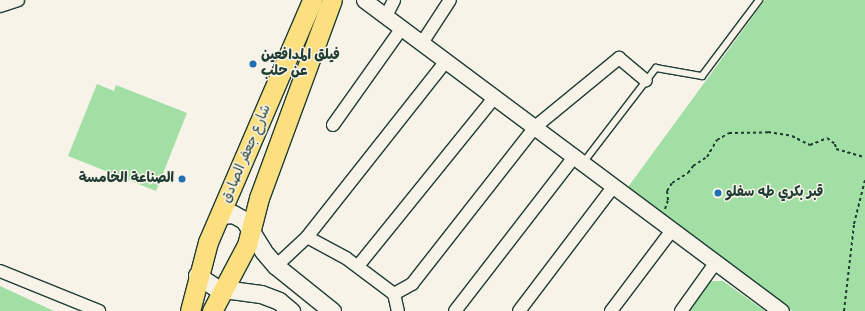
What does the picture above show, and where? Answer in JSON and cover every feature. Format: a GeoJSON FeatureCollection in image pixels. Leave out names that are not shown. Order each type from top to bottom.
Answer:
{"type":"FeatureCollection","features":[{"type":"Feature","properties":{"kind":"main road","name":"شارع جعفر الصادق"},"geometry":{"type":"LineString","coordinates":[[190,311],[198,275],[221,215],[312,0]]}},
{"type":"Feature","properties":{"kind":"main road","name":"شارع جعفر الصادق"},"geometry":{"type":"LineString","coordinates":[[212,311],[240,260],[251,229],[259,198],[332,0]]}},
{"type":"Feature","properties":{"kind":"main road"},"geometry":{"type":"LineString","coordinates":[[221,215],[239,216],[251,229],[263,251],[276,266],[332,311]]}},
{"type":"Feature","properties":{"kind":"main road"},"geometry":{"type":"LineString","coordinates":[[198,275],[209,285],[223,289],[261,294],[279,301],[291,311]]}},
{"type":"Feature","properties":{"kind":"street"},"geometry":{"type":"LineString","coordinates":[[0,6],[18,0]]}},
{"type":"Feature","properties":{"kind":"street"},"geometry":{"type":"LineString","coordinates":[[364,0],[781,311]]}},
{"type":"Feature","properties":{"kind":"street"},"geometry":{"type":"LineString","coordinates":[[386,16],[394,0]]}},
{"type":"Feature","properties":{"kind":"street"},"geometry":{"type":"LineString","coordinates":[[422,43],[450,0]]}},
{"type":"Feature","properties":{"kind":"street"},"geometry":{"type":"LineString","coordinates":[[333,126],[402,28]]}},
{"type":"Feature","properties":{"kind":"street"},"geometry":{"type":"LineString","coordinates":[[394,294],[412,284],[534,127],[619,58],[646,81]]}},
{"type":"Feature","properties":{"kind":"street"},"geometry":{"type":"LineString","coordinates":[[276,266],[307,237],[446,61]]}},
{"type":"Feature","properties":{"kind":"street"},"geometry":{"type":"LineString","coordinates":[[358,266],[495,97]]}},
{"type":"Feature","properties":{"kind":"street"},"geometry":{"type":"LineString","coordinates":[[455,311],[579,160]]}},
{"type":"Feature","properties":{"kind":"street"},"geometry":{"type":"LineString","coordinates":[[518,311],[614,186]]}},
{"type":"Feature","properties":{"kind":"street"},"geometry":{"type":"LineString","coordinates":[[611,311],[672,230]]}},
{"type":"Feature","properties":{"kind":"street"},"geometry":{"type":"LineString","coordinates":[[307,237],[358,266],[394,294],[398,311]]}},
{"type":"Feature","properties":{"kind":"street"},"geometry":{"type":"LineString","coordinates":[[681,311],[716,262]]}},
{"type":"Feature","properties":{"kind":"street"},"geometry":{"type":"LineString","coordinates":[[0,271],[99,311]]}},
{"type":"Feature","properties":{"kind":"lane"},"geometry":{"type":"LineString","coordinates":[[579,160],[656,68],[702,76],[759,0]]}},
{"type":"Feature","properties":{"kind":"path"},"geometry":{"type":"LineString","coordinates":[[658,219],[666,208],[667,191],[672,183],[688,173],[693,166],[707,157],[717,140],[729,133],[768,132],[792,136],[810,144],[827,138],[835,144],[836,149],[865,156]]}},
{"type":"Feature","properties":{"kind":"path"},"geometry":{"type":"LineString","coordinates":[[844,311],[854,224],[865,180]]}},
{"type":"Feature","properties":{"kind":"green space"},"geometry":{"type":"Polygon","coordinates":[[[765,0],[865,0],[865,311],[792,311],[628,187],[765,0]]]}},
{"type":"Feature","properties":{"kind":"green space"},"geometry":{"type":"Polygon","coordinates":[[[97,84],[114,91],[116,85],[187,113],[156,191],[68,156],[97,84]]]}},
{"type":"Feature","properties":{"kind":"green space"},"geometry":{"type":"Polygon","coordinates":[[[711,281],[723,281],[765,311],[687,311],[711,281]]]}},
{"type":"Feature","properties":{"kind":"green space"},"geometry":{"type":"Polygon","coordinates":[[[0,286],[54,311],[0,311],[0,286]]]}},
{"type":"Feature","properties":{"kind":"place","name":"فيلق المدافعين عن حلب"},"geometry":{"type":"Point","coordinates":[253,64]}},
{"type":"Feature","properties":{"kind":"place","name":"الصناعة الخامسة"},"geometry":{"type":"Point","coordinates":[182,179]}},
{"type":"Feature","properties":{"kind":"place","name":"قبر بكري طه سفلو"},"geometry":{"type":"Point","coordinates":[718,193]}}]}
